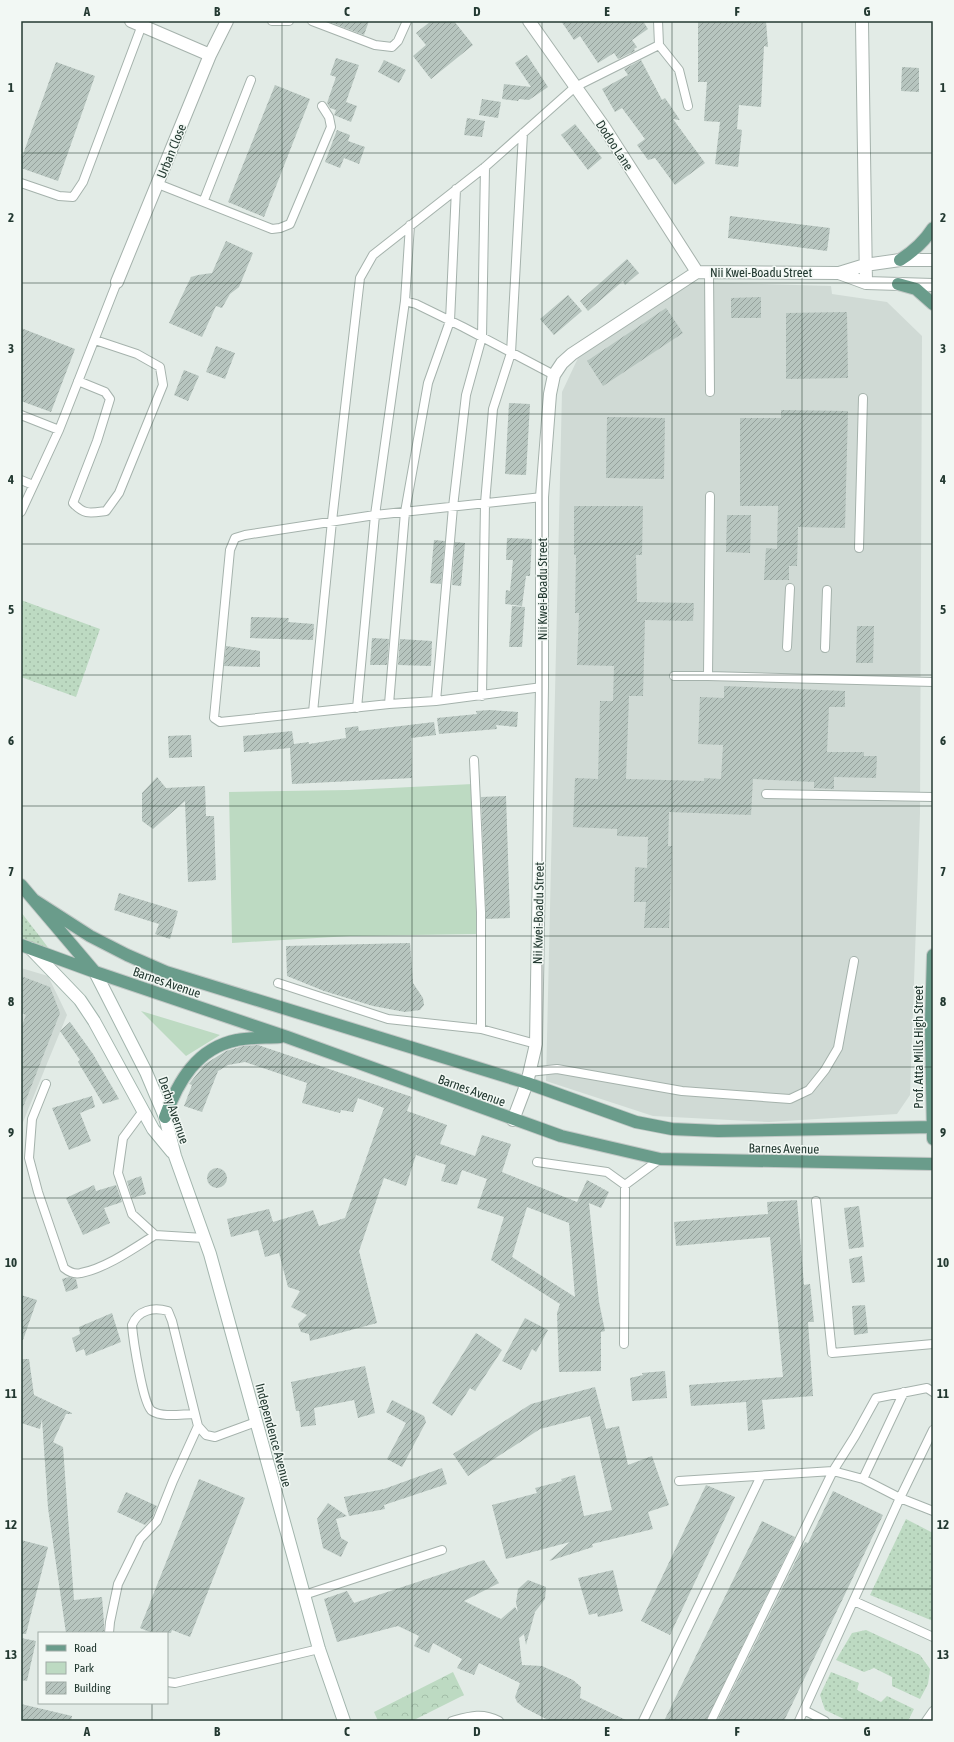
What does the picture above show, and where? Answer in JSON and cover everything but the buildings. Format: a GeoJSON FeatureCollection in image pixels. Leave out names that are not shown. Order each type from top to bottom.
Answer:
{"type":"FeatureCollection","features":[{"type":"Feature","properties":{"kind":"main road"},"geometry":{"type":"LineString","coordinates":[[900,260],[916,250],[933,228]]}},
{"type":"Feature","properties":{"kind":"main road"},"geometry":{"type":"LineString","coordinates":[[898,284],[916,289],[933,304]]}},
{"type":"Feature","properties":{"kind":"main road"},"geometry":{"type":"LineString","coordinates":[[21,885],[34,900]]}},
{"type":"Feature","properties":{"kind":"main road","name":"Derby Avernue"},"geometry":{"type":"LineString","coordinates":[[34,900],[95,972]]}},
{"type":"Feature","properties":{"kind":"main road","name":"Barnes Avenue"},"geometry":{"type":"LineString","coordinates":[[34,900],[97,939],[127,955],[166,972],[528,1077],[636,1122],[672,1129],[718,1131],[933,1131]]}},
{"type":"Feature","properties":{"kind":"main road","name":"Barnes Avenue"},"geometry":{"type":"LineString","coordinates":[[25,947],[287,1037],[513,1120],[561,1136],[660,1159],[933,1164]]}},
{"type":"Feature","properties":{"kind":"main road","name":"Prof. Atta Mills High Street"},"geometry":{"type":"LineString","coordinates":[[933,955],[931,1023],[933,1131]]}},
{"type":"Feature","properties":{"kind":"main road"},"geometry":{"type":"LineString","coordinates":[[165,1117],[174,1093],[183,1077],[193,1063],[207,1052],[222,1043],[238,1039],[287,1037]]}},
{"type":"Feature","properties":{"kind":"street","name":"Urban Close"},"geometry":{"type":"LineString","coordinates":[[117,282],[210,55],[227,21]]}},
{"type":"Feature","properties":{"kind":"street","name":"Dodoo Lane"},"geometry":{"type":"LineString","coordinates":[[529,21],[703,272]]}},
{"type":"Feature","properties":{"kind":"street"},"geometry":{"type":"LineString","coordinates":[[137,23],[210,55]]}},
{"type":"Feature","properties":{"kind":"street"},"geometry":{"type":"LineString","coordinates":[[862,23],[866,283]]}},
{"type":"Feature","properties":{"kind":"street","name":"Nii Kwei-Boadu Street"},"geometry":{"type":"LineString","coordinates":[[513,1120],[528,1077],[536,1044],[542,687],[542,497],[550,394],[554,375],[562,363],[572,354],[703,272],[839,273],[865,265],[900,260],[933,260]]}},
{"type":"Feature","properties":{"kind":"street","name":"Nii Kwei-Boadu Street"},"geometry":{"type":"LineString","coordinates":[[839,273],[866,283],[933,285]]}},
{"type":"Feature","properties":{"kind":"street","name":"Derby Avernue"},"geometry":{"type":"LineString","coordinates":[[25,947],[80,1000],[94,1021],[153,1129],[175,1156]]}},
{"type":"Feature","properties":{"kind":"street","name":"Derby Avernue"},"geometry":{"type":"LineString","coordinates":[[95,972],[146,1072],[165,1117],[175,1156]]}},
{"type":"Feature","properties":{"kind":"street","name":"Independence Avenue"},"geometry":{"type":"LineString","coordinates":[[175,1156],[204,1238],[319,1649],[344,1721]]}},
{"type":"Feature","properties":{"kind":"lane"},"geometry":{"type":"LineString","coordinates":[[272,21],[288,21]]}},
{"type":"Feature","properties":{"kind":"lane"},"geometry":{"type":"LineString","coordinates":[[312,21],[375,45],[392,47],[398,40],[408,21]]}},
{"type":"Feature","properties":{"kind":"lane"},"geometry":{"type":"LineString","coordinates":[[658,21],[659,45],[679,70],[688,106]]}},
{"type":"Feature","properties":{"kind":"lane"},"geometry":{"type":"LineString","coordinates":[[21,183],[59,196],[73,197],[83,182],[137,23]]}},
{"type":"Feature","properties":{"kind":"lane"},"geometry":{"type":"LineString","coordinates":[[313,712],[332,521],[360,278],[373,255],[485,167],[575,87],[659,45]]}},
{"type":"Feature","properties":{"kind":"lane"},"geometry":{"type":"LineString","coordinates":[[204,200],[251,80]]}},
{"type":"Feature","properties":{"kind":"lane"},"geometry":{"type":"LineString","coordinates":[[158,184],[204,200],[272,229],[290,224],[330,127],[330,117],[322,106]]}},
{"type":"Feature","properties":{"kind":"lane"},"geometry":{"type":"LineString","coordinates":[[482,696],[485,503],[494,409],[511,353],[523,133]]}},
{"type":"Feature","properties":{"kind":"lane"},"geometry":{"type":"LineString","coordinates":[[436,701],[453,507],[466,395],[482,337],[485,167]]}},
{"type":"Feature","properties":{"kind":"lane"},"geometry":{"type":"LineString","coordinates":[[389,704],[404,512],[428,383],[450,321],[456,189]]}},
{"type":"Feature","properties":{"kind":"lane"},"geometry":{"type":"LineString","coordinates":[[356,708],[374,515],[405,301],[410,225]]}},
{"type":"Feature","properties":{"kind":"lane"},"geometry":{"type":"LineString","coordinates":[[703,272],[710,392]]}},
{"type":"Feature","properties":{"kind":"lane"},"geometry":{"type":"LineString","coordinates":[[21,512],[59,430],[117,282]]}},
{"type":"Feature","properties":{"kind":"lane"},"geometry":{"type":"LineString","coordinates":[[405,301],[416,304],[554,375]]}},
{"type":"Feature","properties":{"kind":"lane"},"geometry":{"type":"LineString","coordinates":[[78,381],[105,392],[110,399],[97,441],[73,503],[80,511],[91,513],[106,511],[119,494],[163,385],[160,367],[137,354],[95,340]]}},
{"type":"Feature","properties":{"kind":"lane"},"geometry":{"type":"LineString","coordinates":[[859,548],[863,398]]}},
{"type":"Feature","properties":{"kind":"lane"},"geometry":{"type":"LineString","coordinates":[[21,416],[59,430]]}},
{"type":"Feature","properties":{"kind":"lane"},"geometry":{"type":"LineString","coordinates":[[21,480],[33,485]]}},
{"type":"Feature","properties":{"kind":"lane"},"geometry":{"type":"LineString","coordinates":[[708,676],[710,496]]}},
{"type":"Feature","properties":{"kind":"lane"},"geometry":{"type":"LineString","coordinates":[[542,497],[374,515],[245,535],[235,538],[230,550],[214,718],[220,722],[389,704],[436,701],[542,687]]}},
{"type":"Feature","properties":{"kind":"lane"},"geometry":{"type":"LineString","coordinates":[[787,647],[790,588]]}},
{"type":"Feature","properties":{"kind":"lane"},"geometry":{"type":"LineString","coordinates":[[824,648],[827,590]]}},
{"type":"Feature","properties":{"kind":"lane"},"geometry":{"type":"LineString","coordinates":[[674,676],[933,682]]}},
{"type":"Feature","properties":{"kind":"lane"},"geometry":{"type":"LineString","coordinates":[[474,760],[480,912],[481,1029]]}},
{"type":"Feature","properties":{"kind":"lane"},"geometry":{"type":"LineString","coordinates":[[766,794],[933,797]]}},
{"type":"Feature","properties":{"kind":"lane"},"geometry":{"type":"LineString","coordinates":[[528,1077],[557,1069],[682,1092],[790,1099],[809,1090],[825,1070],[838,1048],[854,961]]}},
{"type":"Feature","properties":{"kind":"lane"},"geometry":{"type":"LineString","coordinates":[[278,983],[388,1019],[481,1029],[536,1044]]}},
{"type":"Feature","properties":{"kind":"lane"},"geometry":{"type":"LineString","coordinates":[[46,1084],[32,1119],[29,1158],[38,1192],[64,1268],[69,1273],[80,1274],[111,1262],[155,1236],[204,1238]]}},
{"type":"Feature","properties":{"kind":"lane"},"geometry":{"type":"LineString","coordinates":[[143,1111],[123,1138],[118,1173],[132,1214],[155,1236]]}},
{"type":"Feature","properties":{"kind":"lane"},"geometry":{"type":"LineString","coordinates":[[625,1185],[660,1159]]}},
{"type":"Feature","properties":{"kind":"lane"},"geometry":{"type":"LineString","coordinates":[[538,1162],[607,1172],[625,1185]]}},
{"type":"Feature","properties":{"kind":"lane"},"geometry":{"type":"LineString","coordinates":[[624,1344],[625,1185]]}},
{"type":"Feature","properties":{"kind":"lane"},"geometry":{"type":"LineString","coordinates":[[816,1201],[832,1353],[933,1344]]}},
{"type":"Feature","properties":{"kind":"lane"},"geometry":{"type":"LineString","coordinates":[[195,1414],[163,1414],[153,1412],[148,1409],[141,1379],[132,1325],[135,1317],[144,1311],[168,1311],[195,1414],[198,1426],[206,1435],[215,1437],[256,1422]]}},
{"type":"Feature","properties":{"kind":"lane"},"geometry":{"type":"LineString","coordinates":[[711,1721],[833,1471],[876,1398],[927,1388],[933,1392]]}},
{"type":"Feature","properties":{"kind":"lane"},"geometry":{"type":"LineString","coordinates":[[863,1479],[904,1392]]}},
{"type":"Feature","properties":{"kind":"lane"},"geometry":{"type":"LineString","coordinates":[[109,1632],[118,1584],[140,1539],[157,1521],[172,1481],[198,1426]]}},
{"type":"Feature","properties":{"kind":"lane"},"geometry":{"type":"LineString","coordinates":[[799,1721],[900,1498],[933,1430]]}},
{"type":"Feature","properties":{"kind":"lane"},"geometry":{"type":"LineString","coordinates":[[679,1481],[833,1471],[863,1479],[900,1498],[933,1511]]}},
{"type":"Feature","properties":{"kind":"lane"},"geometry":{"type":"LineString","coordinates":[[643,1721],[761,1476]]}},
{"type":"Feature","properties":{"kind":"lane"},"geometry":{"type":"LineString","coordinates":[[304,1595],[442,1550]]}},
{"type":"Feature","properties":{"kind":"lane"},"geometry":{"type":"LineString","coordinates":[[854,1601],[933,1637]]}},
{"type":"Feature","properties":{"kind":"lane"},"geometry":{"type":"LineString","coordinates":[[168,1682],[175,1683],[319,1649]]}},
{"type":"Feature","properties":{"kind":"lane"},"geometry":{"type":"LineString","coordinates":[[804,1710],[825,1721]]}},
{"type":"Feature","properties":{"kind":"lane"},"geometry":{"type":"LineString","coordinates":[[926,1721],[933,1711]]}},
{"type":"Feature","properties":{"kind":"lane"},"geometry":{"type":"LineString","coordinates":[[455,1721],[475,1715],[489,1716],[499,1721]]}},
{"type":"Feature","properties":{"kind":"shaded area"},"geometry":{"type":"Polygon","coordinates":[[[693,282],[831,286],[832,294],[887,302],[922,336],[920,813],[910,1095],[897,1114],[769,1122],[653,1116],[546,1081],[562,392],[578,358],[651,305],[693,282]]]}},
{"type":"Feature","properties":{"kind":"shaded area"},"geometry":{"type":"Polygon","coordinates":[[[21,968],[48,976],[67,1015],[21,1127],[21,968]]]}},
{"type":"Feature","properties":{"kind":"green space"},"geometry":{"type":"Polygon","coordinates":[[[21,600],[100,629],[76,697],[21,677],[21,600]]]}},
{"type":"Feature","properties":{"kind":"green space"},"geometry":{"type":"Polygon","coordinates":[[[473,784],[477,934],[350,936],[232,943],[229,792],[349,790],[473,784]]]}},
{"type":"Feature","properties":{"kind":"green space"},"geometry":{"type":"Polygon","coordinates":[[[21,912],[50,950],[21,940],[21,912]]]}},
{"type":"Feature","properties":{"kind":"green space"},"geometry":{"type":"Polygon","coordinates":[[[141,1011],[220,1035],[186,1056],[141,1011]]]}},
{"type":"Feature","properties":{"kind":"green space"},"geometry":{"type":"Polygon","coordinates":[[[906,1519],[933,1533],[933,1621],[870,1595],[906,1519]]]}},
{"type":"Feature","properties":{"kind":"green space"},"geometry":{"type":"Polygon","coordinates":[[[866,1630],[920,1655],[930,1669],[928,1684],[920,1699],[892,1686],[892,1677],[874,1668],[864,1672],[836,1660],[852,1633],[866,1630]]]}},
{"type":"Feature","properties":{"kind":"green space"},"geometry":{"type":"Polygon","coordinates":[[[453,1672],[464,1695],[412,1721],[378,1721],[374,1712],[453,1672]]]}},
{"type":"Feature","properties":{"kind":"green space"},"geometry":{"type":"Polygon","coordinates":[[[831,1672],[859,1683],[857,1690],[881,1702],[887,1696],[914,1709],[908,1721],[848,1721],[825,1710],[820,1695],[831,1672]]]}}]}
